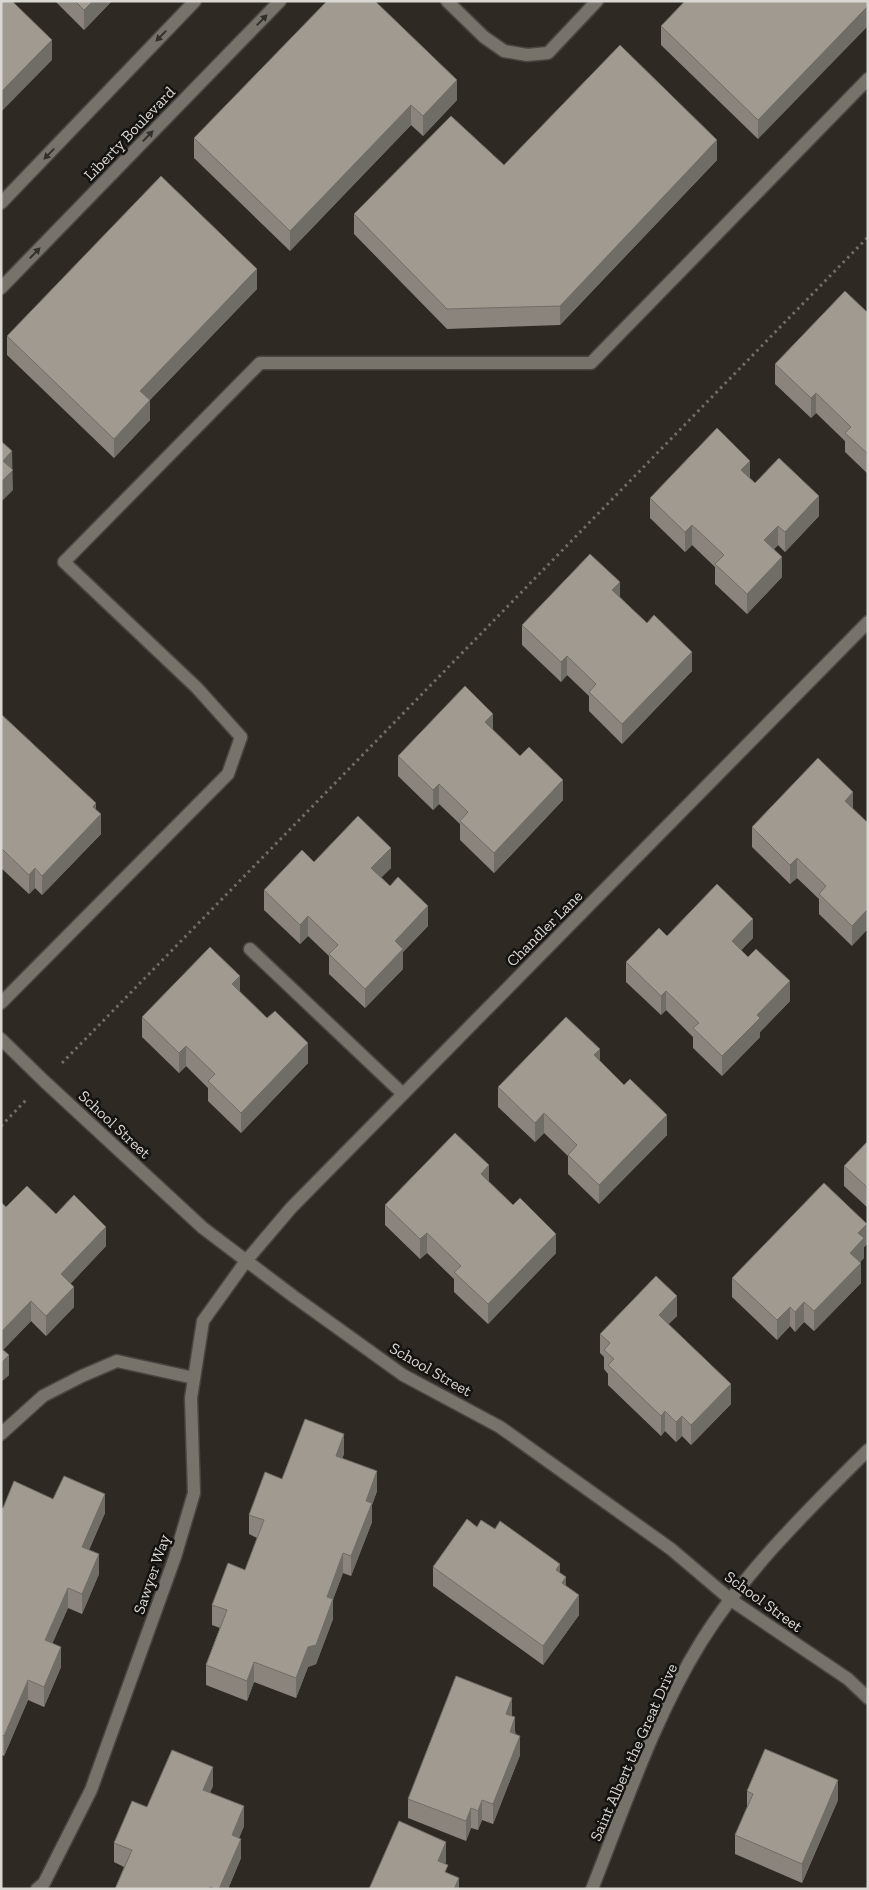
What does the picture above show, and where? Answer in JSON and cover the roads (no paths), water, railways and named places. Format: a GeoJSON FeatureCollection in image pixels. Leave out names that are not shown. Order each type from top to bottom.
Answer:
{"type":"FeatureCollection","features":[{"type":"Feature","properties":{"kind":"street"},"geometry":{"type":"LineString","coordinates":[[1,203],[195,1]]}},
{"type":"Feature","properties":{"kind":"street","name":"Liberty Boulevard"},"geometry":{"type":"LineString","coordinates":[[1,288],[280,1]]}},
{"type":"Feature","properties":{"kind":"street"},"geometry":{"type":"LineString","coordinates":[[447,1],[484,37],[504,51],[527,55],[548,53],[597,1]]}},
{"type":"Feature","properties":{"kind":"street"},"geometry":{"type":"LineString","coordinates":[[1,1003],[228,774],[241,737],[197,688],[64,562],[260,363],[591,363],[868,79]]}},
{"type":"Feature","properties":{"kind":"street","name":"Chandler Lane"},"geometry":{"type":"LineString","coordinates":[[246,1261],[291,1208],[868,622]]}},
{"type":"Feature","properties":{"kind":"street"},"geometry":{"type":"LineString","coordinates":[[250,950],[403,1094]]}},
{"type":"Feature","properties":{"kind":"street","name":"School Street"},"geometry":{"type":"LineString","coordinates":[[1,1039],[203,1228],[246,1261],[402,1375],[500,1427],[671,1549],[731,1600],[848,1679],[868,1698]]}},
{"type":"Feature","properties":{"kind":"street","name":"Sawyer Way"},"geometry":{"type":"LineString","coordinates":[[37,1889],[44,1883],[91,1790],[175,1557],[194,1493],[191,1398],[203,1321],[246,1261]]}},
{"type":"Feature","properties":{"kind":"street"},"geometry":{"type":"LineString","coordinates":[[1,1434],[43,1396],[117,1361],[194,1378]]}},
{"type":"Feature","properties":{"kind":"street","name":"Saint Albert the Great Drive"},"geometry":{"type":"LineString","coordinates":[[592,1889],[646,1753],[673,1692],[701,1642],[752,1572],[796,1523],[868,1450]]}}]}
